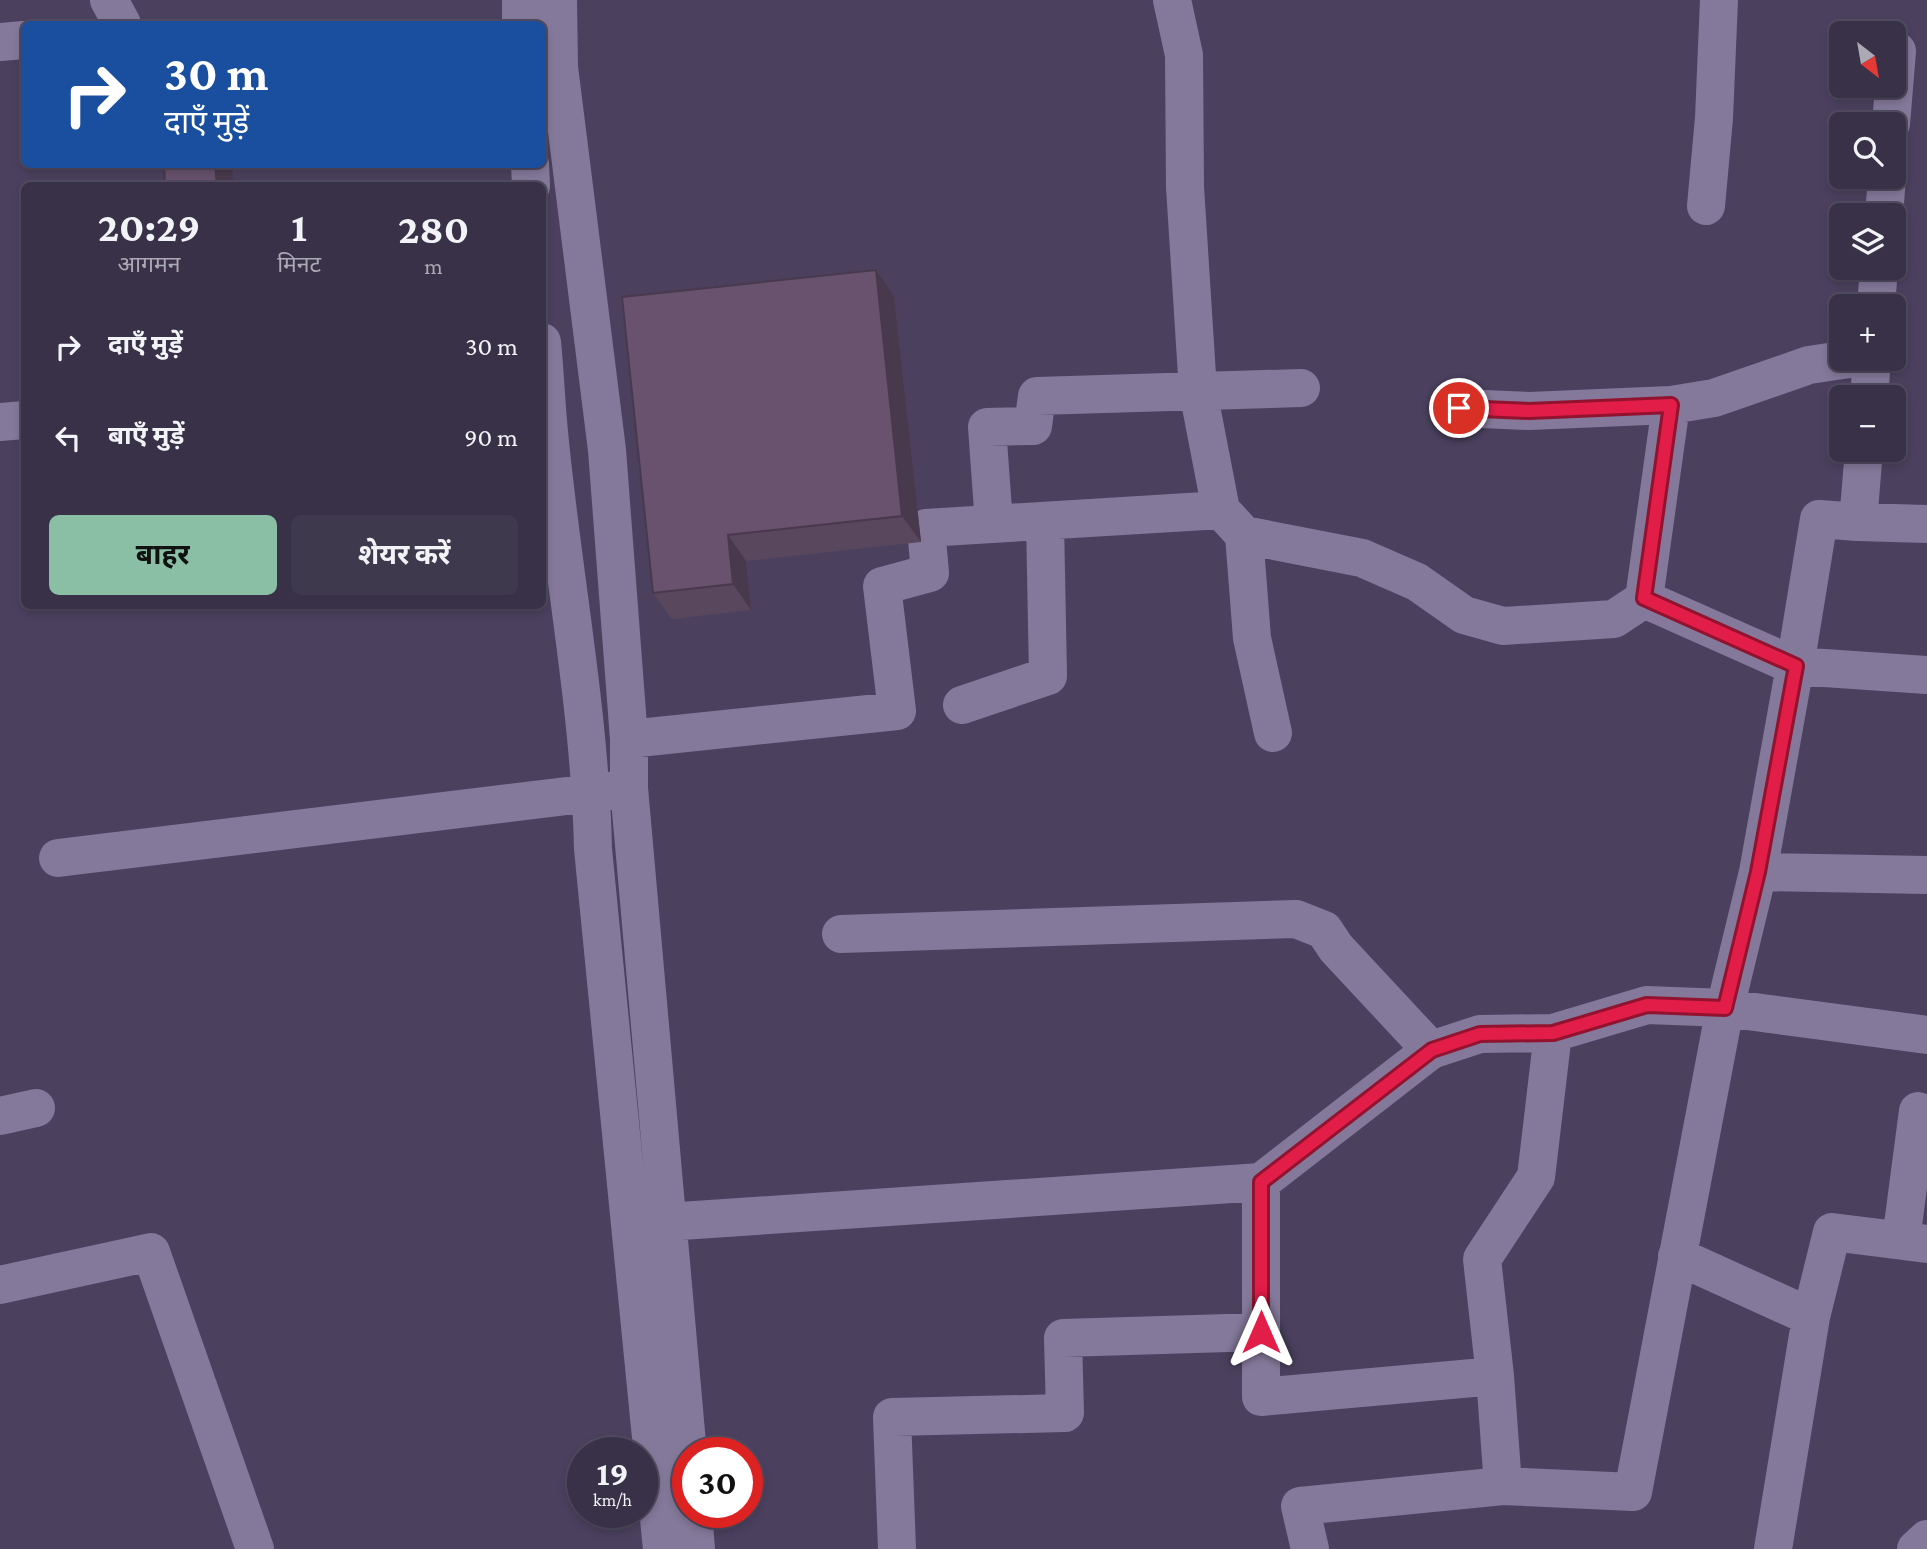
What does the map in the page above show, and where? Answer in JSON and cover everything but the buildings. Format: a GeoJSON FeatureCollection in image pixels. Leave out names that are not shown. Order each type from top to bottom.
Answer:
{"type":"FeatureCollection","features":[{"type":"Feature","properties":{"kind":"street"},"geometry":{"type":"LineString","coordinates":[[108,0],[120,21]]}},
{"type":"Feature","properties":{"kind":"street"},"geometry":{"type":"LineString","coordinates":[[521,0],[521,21]]}},
{"type":"Feature","properties":{"kind":"street"},"geometry":{"type":"LineString","coordinates":[[558,0],[551,66],[607,450],[629,739],[629,788],[686,1437]]}},
{"type":"Feature","properties":{"kind":"street"},"geometry":{"type":"LineString","coordinates":[[1172,0],[1184,55],[1185,187],[1198,391],[1233,523],[1252,638],[1273,733]]}},
{"type":"Feature","properties":{"kind":"street"},"geometry":{"type":"LineString","coordinates":[[1706,206],[1714,118],[1718,0]]}},
{"type":"Feature","properties":{"kind":"street"},"geometry":{"type":"LineString","coordinates":[[0,42],[21,40]]}},
{"type":"Feature","properties":{"kind":"street"},"geometry":{"type":"LineString","coordinates":[[1459,408],[1529,411],[1671,405],[1714,398],[1809,365],[1829,362]]}},
{"type":"Feature","properties":{"kind":"street"},"geometry":{"type":"LineString","coordinates":[[994,524],[986,427],[1033,426],[1037,396],[1301,388]]}},
{"type":"Feature","properties":{"kind":"street"},"geometry":{"type":"LineString","coordinates":[[629,739],[897,711],[881,586],[930,573],[926,528],[1045,521],[1233,523],[1362,558],[1417,582],[1464,615],[1503,626],[1614,619],[1644,598],[1671,405]]}},
{"type":"Feature","properties":{"kind":"street"},"geometry":{"type":"LineString","coordinates":[[0,422],[21,420]]}},
{"type":"Feature","properties":{"kind":"street"},"geometry":{"type":"LineString","coordinates":[[607,450],[546,432],[579,667],[592,793],[593,849],[662,1549]]}},
{"type":"Feature","properties":{"kind":"street"},"geometry":{"type":"LineString","coordinates":[[1858,522],[1863,462]]}},
{"type":"Feature","properties":{"kind":"street"},"geometry":{"type":"LineString","coordinates":[[1310,1549],[1300,1506],[1503,1486],[1633,1492],[1725,1008],[1758,872],[1796,666],[1819,519],[1927,524]]}},
{"type":"Feature","properties":{"kind":"street"},"geometry":{"type":"LineString","coordinates":[[962,705],[1048,676],[1045,521]]}},
{"type":"Feature","properties":{"kind":"street"},"geometry":{"type":"LineString","coordinates":[[1644,598],[1796,666],[1927,675]]}},
{"type":"Feature","properties":{"kind":"street"},"geometry":{"type":"LineString","coordinates":[[58,858],[629,788]]}},
{"type":"Feature","properties":{"kind":"street"},"geometry":{"type":"LineString","coordinates":[[1758,872],[1927,875]]}},
{"type":"Feature","properties":{"kind":"street"},"geometry":{"type":"LineString","coordinates":[[841,934],[1296,919],[1325,930],[1336,948],[1432,1050]]}},
{"type":"Feature","properties":{"kind":"street"},"geometry":{"type":"LineString","coordinates":[[666,1222],[1261,1182],[1432,1050],[1480,1034],[1553,1033],[1647,1005],[1725,1008],[1927,1035]]}},
{"type":"Feature","properties":{"kind":"street"},"geometry":{"type":"LineString","coordinates":[[1503,1486],[1495,1376],[1482,1259],[1536,1177],[1553,1033]]}},
{"type":"Feature","properties":{"kind":"street"},"geometry":{"type":"LineString","coordinates":[[1773,1549],[1811,1317],[1832,1233],[1914,1242],[1918,1111]]}},
{"type":"Feature","properties":{"kind":"street"},"geometry":{"type":"LineString","coordinates":[[1261,1182],[1261,1397],[1495,1376]]}},
{"type":"Feature","properties":{"kind":"street"},"geometry":{"type":"LineString","coordinates":[[0,1285],[151,1252],[256,1549]]}},
{"type":"Feature","properties":{"kind":"street"},"geometry":{"type":"LineString","coordinates":[[1677,1256],[1811,1317]]}},
{"type":"Feature","properties":{"kind":"street"},"geometry":{"type":"LineString","coordinates":[[897,1549],[892,1417],[1065,1413],[1063,1338],[1261,1332]]}},
{"type":"Feature","properties":{"kind":"street"},"geometry":{"type":"LineString","coordinates":[[694,1528],[696,1549]]}},
{"type":"Feature","properties":{"kind":"street"},"geometry":{"type":"LineString","coordinates":[[1916,1549],[1927,1539]]}},
{"type":"Feature","properties":{"kind":"route"},"geometry":{"type":"LineString","coordinates":[[1261,1332],[1261,1182],[1432,1050],[1480,1034],[1553,1033],[1647,1005],[1725,1008],[1758,872],[1796,666],[1644,598],[1671,405],[1529,411],[1459,408]]}}]}
